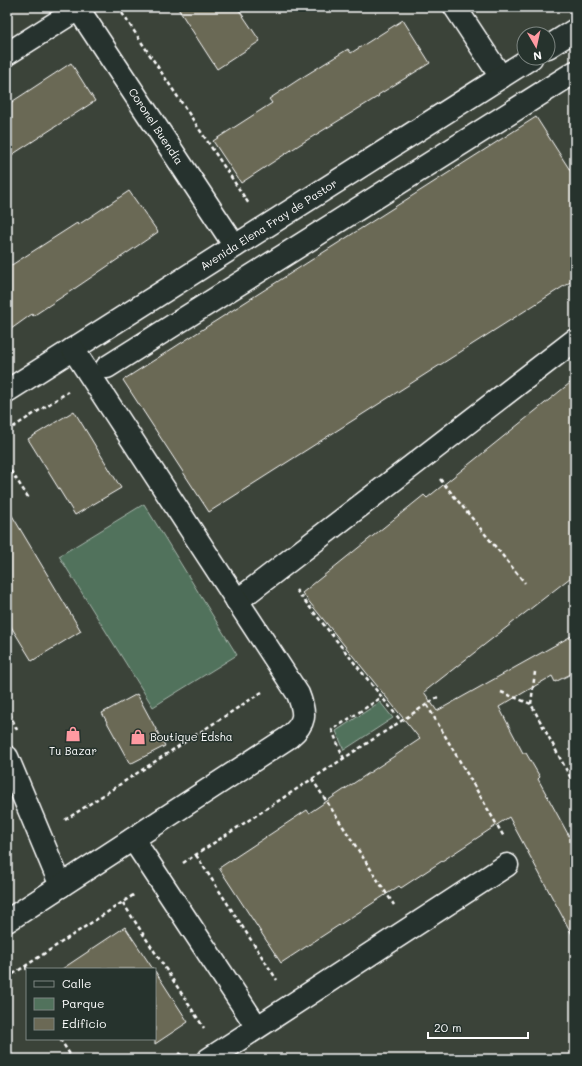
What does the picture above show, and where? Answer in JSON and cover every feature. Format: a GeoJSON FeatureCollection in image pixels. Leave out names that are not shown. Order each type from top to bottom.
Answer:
{"type":"FeatureCollection","features":[{"type":"Feature","properties":{"kind":"street"},"geometry":{"type":"LineString","coordinates":[[455,7],[501,77]]}},
{"type":"Feature","properties":{"kind":"street"},"geometry":{"type":"LineString","coordinates":[[7,54],[77,8]]}},
{"type":"Feature","properties":{"kind":"street","name":"Coronel Buendía"},"geometry":{"type":"LineString","coordinates":[[77,8],[235,246]]}},
{"type":"Feature","properties":{"kind":"street"},"geometry":{"type":"LineString","coordinates":[[556,42],[575,30]]}},
{"type":"Feature","properties":{"kind":"street","name":"Avenida Elena Fray de Pastor"},"geometry":{"type":"LineString","coordinates":[[7,391],[518,66]]}},
{"type":"Feature","properties":{"kind":"street"},"geometry":{"type":"LineString","coordinates":[[107,367],[575,72]]}},
{"type":"Feature","properties":{"kind":"street"},"geometry":{"type":"LineString","coordinates":[[237,601],[575,340]]}},
{"type":"Feature","properties":{"kind":"street"},"geometry":{"type":"LineString","coordinates":[[7,921],[289,737],[298,730],[303,720],[303,707],[298,694],[73,349]]}},
{"type":"Feature","properties":{"kind":"street"},"geometry":{"type":"LineString","coordinates":[[7,757],[61,886]]}},
{"type":"Feature","properties":{"kind":"street"},"geometry":{"type":"LineString","coordinates":[[134,839],[257,1027]]}},
{"type":"Feature","properties":{"kind":"street"},"geometry":{"type":"LineString","coordinates":[[209,1059],[507,865]]}},
{"type":"Feature","properties":{"kind":"path"},"geometry":{"type":"LineString","coordinates":[[118,7],[250,205]]}},
{"type":"Feature","properties":{"kind":"path"},"geometry":{"type":"LineString","coordinates":[[7,431],[70,391]]}},
{"type":"Feature","properties":{"kind":"path"},"geometry":{"type":"LineString","coordinates":[[7,465],[30,500]]}},
{"type":"Feature","properties":{"kind":"path"},"geometry":{"type":"LineString","coordinates":[[438,476],[525,583]]}},
{"type":"Feature","properties":{"kind":"path"},"geometry":{"type":"LineString","coordinates":[[294,588],[401,721]]}},
{"type":"Feature","properties":{"kind":"path"},"geometry":{"type":"LineString","coordinates":[[535,672],[531,704],[575,786]]}},
{"type":"Feature","properties":{"kind":"path"},"geometry":{"type":"LineString","coordinates":[[60,823],[264,691]]}},
{"type":"Feature","properties":{"kind":"path"},"geometry":{"type":"LineString","coordinates":[[501,692],[531,704]]}},
{"type":"Feature","properties":{"kind":"path"},"geometry":{"type":"LineString","coordinates":[[344,759],[332,730],[382,697]]}},
{"type":"Feature","properties":{"kind":"path"},"geometry":{"type":"LineString","coordinates":[[178,866],[438,697]]}},
{"type":"Feature","properties":{"kind":"path"},"geometry":{"type":"LineString","coordinates":[[427,705],[507,842]]}},
{"type":"Feature","properties":{"kind":"path"},"geometry":{"type":"LineString","coordinates":[[312,779],[394,906]]}},
{"type":"Feature","properties":{"kind":"path"},"geometry":{"type":"LineString","coordinates":[[196,855],[278,981]]}},
{"type":"Feature","properties":{"kind":"path"},"geometry":{"type":"LineString","coordinates":[[7,978],[141,890]]}},
{"type":"Feature","properties":{"kind":"path"},"geometry":{"type":"LineString","coordinates":[[123,903],[204,1028]]}},
{"type":"Feature","properties":{"kind":"path"},"geometry":{"type":"LineString","coordinates":[[61,1040],[73,1059]]}},
{"type":"Feature","properties":{"kind":"green space"},"geometry":{"type":"Polygon","coordinates":[[[144,504],[237,655],[153,707],[59,556],[144,504]]]}},
{"type":"Feature","properties":{"kind":"green space"},"geometry":{"type":"Polygon","coordinates":[[[380,702],[393,718],[344,750],[336,731],[380,702]]]}},
{"type":"Feature","properties":{"kind":"building"},"geometry":{"type":"Polygon","coordinates":[[[177,7],[237,7],[260,41],[217,69],[177,7]]]}},
{"type":"Feature","properties":{"kind":"building"},"geometry":{"type":"Polygon","coordinates":[[[403,20],[430,63],[241,183],[213,141],[272,103],[269,99],[298,80],[348,49],[351,53],[403,20]]]}},
{"type":"Feature","properties":{"kind":"building"},"geometry":{"type":"Polygon","coordinates":[[[71,63],[95,101],[7,158],[7,105],[71,63]]]}},
{"type":"Feature","properties":{"kind":"building"},"geometry":{"type":"Polygon","coordinates":[[[536,117],[575,178],[575,279],[209,512],[123,380],[536,117]]]}},
{"type":"Feature","properties":{"kind":"building"},"geometry":{"type":"Polygon","coordinates":[[[129,191],[158,232],[33,316],[32,314],[7,332],[7,268],[77,223],[78,225],[129,191]]]}},
{"type":"Feature","properties":{"kind":"building"},"geometry":{"type":"Polygon","coordinates":[[[575,379],[575,574],[424,692],[437,711],[575,634],[575,672],[555,682],[552,676],[499,707],[523,753],[526,753],[540,777],[538,779],[575,847],[575,940],[509,817],[401,888],[399,886],[281,963],[219,868],[307,810],[309,813],[420,739],[302,593],[424,495],[427,498],[575,379]]]}},
{"type":"Feature","properties":{"kind":"building"},"geometry":{"type":"Polygon","coordinates":[[[74,411],[121,488],[75,515],[28,439],[74,411]]]}},
{"type":"Feature","properties":{"kind":"building"},"geometry":{"type":"Polygon","coordinates":[[[7,507],[81,631],[32,661],[7,620],[7,507]]]}},
{"type":"Feature","properties":{"kind":"building","name":"Boutique Edsha"},"geometry":{"type":"Polygon","coordinates":[[[137,694],[165,746],[130,764],[102,713],[137,694]]]}},
{"type":"Feature","properties":{"kind":"building"},"geometry":{"type":"Polygon","coordinates":[[[125,927],[152,968],[64,968],[125,927]]]}},
{"type":"Feature","properties":{"kind":"building"},"geometry":{"type":"Polygon","coordinates":[[[156,973],[188,1022],[155,1044],[156,1040],[156,973]]]}},
{"type":"Feature","properties":{"kind":"place","name":"Tu Bazar"},"geometry":{"type":"Point","coordinates":[73,734]}},
{"type":"Feature","properties":{"kind":"place","name":"Boutique Edsha"},"geometry":{"type":"Point","coordinates":[138,737]}}]}
